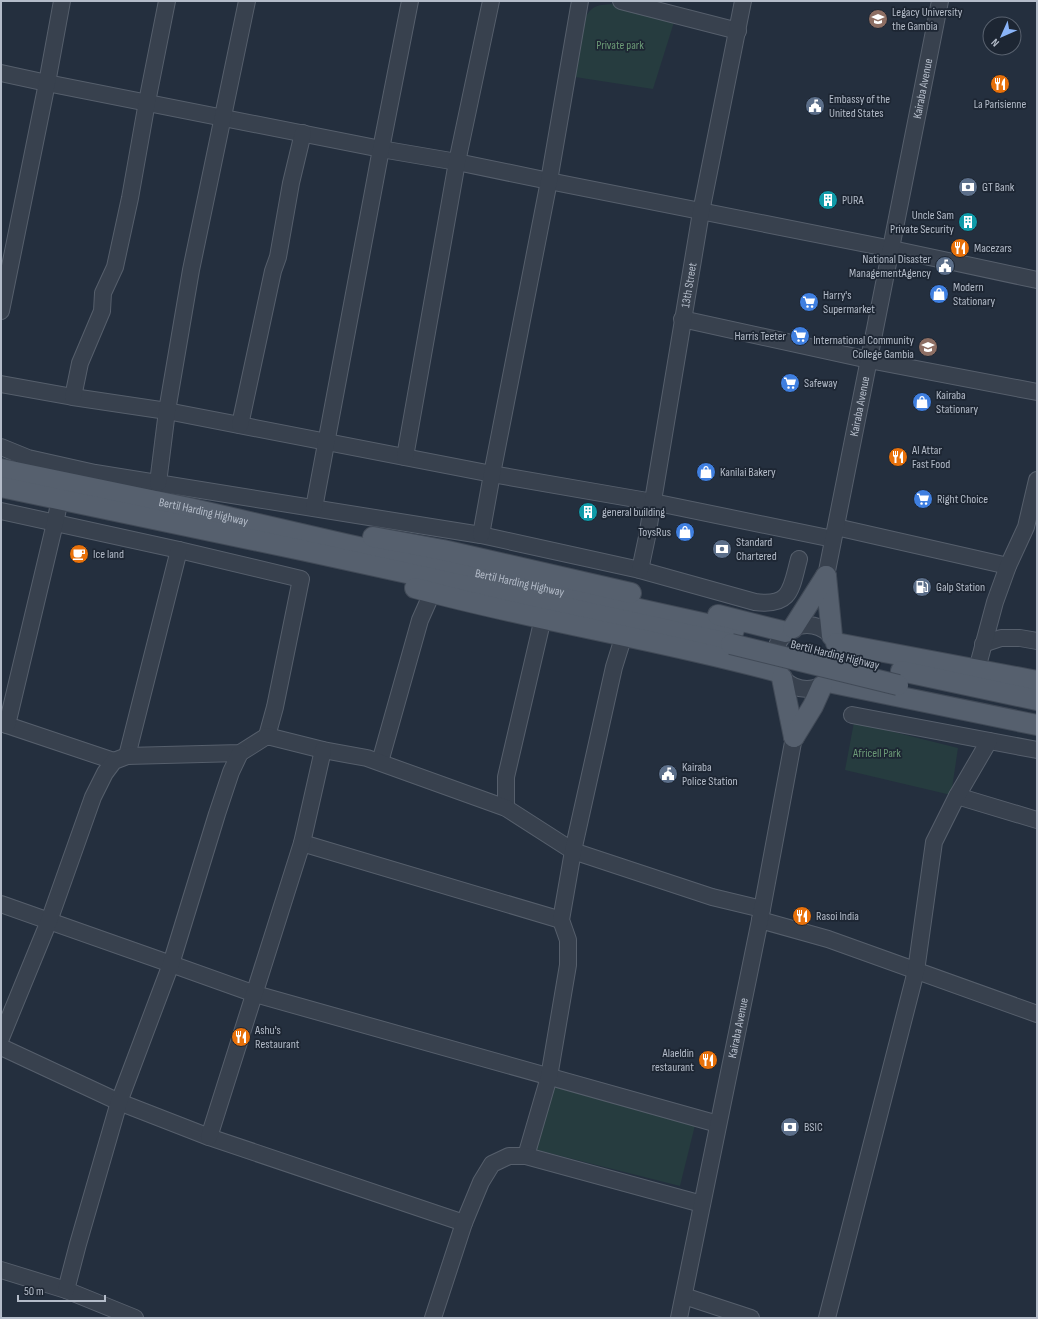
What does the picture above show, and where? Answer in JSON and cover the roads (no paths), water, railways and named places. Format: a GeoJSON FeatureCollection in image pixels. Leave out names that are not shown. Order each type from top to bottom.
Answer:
{"type":"FeatureCollection","features":[{"type":"Feature","properties":{"kind":"main road","name":"Bertil Harding Highway"},"geometry":{"type":"LineString","coordinates":[[1,469],[189,508],[308,544]]}},
{"type":"Feature","properties":{"kind":"main road","name":"Bertil Harding Highway"},"geometry":{"type":"LineString","coordinates":[[1,487],[60,500],[308,544],[898,685],[1037,714]]}},
{"type":"Feature","properties":{"kind":"main road"},"geometry":{"type":"LineString","coordinates":[[794,737],[780,675],[741,662],[432,593],[334,566],[318,560],[308,544],[322,531],[341,532],[444,550],[790,630],[826,576]]}},
{"type":"Feature","properties":{"kind":"main road","name":"Bertil Harding Highway"},"geometry":{"type":"LineString","coordinates":[[344,552],[734,630],[901,671],[1037,700]]}},
{"type":"Feature","properties":{"kind":"main road"},"geometry":{"type":"LineString","coordinates":[[826,576],[834,639],[1037,681]]}},
{"type":"Feature","properties":{"kind":"main road"},"geometry":{"type":"LineString","coordinates":[[794,737],[825,684],[1037,725]]}},
{"type":"Feature","properties":{"kind":"street"},"geometry":{"type":"LineString","coordinates":[[1,311],[48,83],[62,1]]}},
{"type":"Feature","properties":{"kind":"street"},"geometry":{"type":"LineString","coordinates":[[73,397],[80,364],[102,311],[103,293],[115,267],[130,198],[167,1]]}},
{"type":"Feature","properties":{"kind":"street"},"geometry":{"type":"LineString","coordinates":[[158,483],[167,411],[191,270],[247,1]]}},
{"type":"Feature","properties":{"kind":"street"},"geometry":{"type":"LineString","coordinates":[[314,508],[325,442],[410,1]]}},
{"type":"Feature","properties":{"kind":"street"},"geometry":{"type":"LineString","coordinates":[[405,457],[457,162],[491,1]]}},
{"type":"Feature","properties":{"kind":"street"},"geometry":{"type":"LineString","coordinates":[[481,535],[549,181],[580,1]]}},
{"type":"Feature","properties":{"kind":"street"},"geometry":{"type":"LineString","coordinates":[[621,1],[738,31]]}},
{"type":"Feature","properties":{"kind":"street","name":"13th Street"},"geometry":{"type":"LineString","coordinates":[[640,570],[653,502],[682,319],[701,212],[743,1]]}},
{"type":"Feature","properties":{"kind":"street","name":"Kairaba Avenue"},"geometry":{"type":"LineString","coordinates":[[826,576],[940,1]]}},
{"type":"Feature","properties":{"kind":"street"},"geometry":{"type":"LineString","coordinates":[[1,73],[303,134],[457,162],[892,249],[1037,280]]}},
{"type":"Feature","properties":{"kind":"street"},"geometry":{"type":"LineString","coordinates":[[240,426],[273,271],[278,256],[291,183],[303,134]]}},
{"type":"Feature","properties":{"kind":"street"},"geometry":{"type":"LineString","coordinates":[[682,319],[869,360],[1037,392]]}},
{"type":"Feature","properties":{"kind":"street"},"geometry":{"type":"LineString","coordinates":[[1,384],[73,397],[167,411],[492,474],[834,533],[1008,566]]}},
{"type":"Feature","properties":{"kind":"street"},"geometry":{"type":"LineString","coordinates":[[1,448],[28,458],[95,473],[481,535],[640,570],[755,602],[769,604],[783,600],[790,592],[800,559]]}},
{"type":"Feature","properties":{"kind":"street"},"geometry":{"type":"LineString","coordinates":[[977,669],[995,602],[1008,566],[1032,528],[1037,480]]}},
{"type":"Feature","properties":{"kind":"street"},"geometry":{"type":"LineString","coordinates":[[1,511],[56,523],[179,550],[302,579],[276,707],[267,736],[240,753],[120,759],[4,724],[56,523],[60,500]]}},
{"type":"Feature","properties":{"kind":"street"},"geometry":{"type":"LineString","coordinates":[[1,1038],[49,920],[94,797],[105,773],[120,759],[179,550]]}},
{"type":"Feature","properties":{"kind":"street"},"geometry":{"type":"LineString","coordinates":[[380,762],[420,620],[432,593]]}},
{"type":"Feature","properties":{"kind":"street"},"geometry":{"type":"LineString","coordinates":[[506,808],[506,777],[543,618]]}},
{"type":"Feature","properties":{"kind":"street"},"geometry":{"type":"LineString","coordinates":[[807,625],[814,625],[821,628],[834,639],[840,656],[839,664],[837,671],[825,684],[815,689],[801,689],[794,687],[780,675],[775,658],[776,650],[778,643],[790,630],[807,625]]}},
{"type":"Feature","properties":{"kind":"street"},"geometry":{"type":"LineString","coordinates":[[526,1156],[548,1077],[568,965],[568,940],[561,920],[573,851],[614,667],[624,635]]}},
{"type":"Feature","properties":{"kind":"street"},"geometry":{"type":"LineString","coordinates":[[983,644],[1001,638],[1020,638],[1037,641]]}},
{"type":"Feature","properties":{"kind":"street"},"geometry":{"type":"LineString","coordinates":[[852,715],[1037,750]]}},
{"type":"Feature","properties":{"kind":"street"},"geometry":{"type":"LineString","coordinates":[[267,736],[380,762],[506,808],[573,851],[712,896],[1037,1014]]}},
{"type":"Feature","properties":{"kind":"street","name":"Kairaba Avenue"},"geometry":{"type":"LineString","coordinates":[[680,1318],[761,915],[794,737]]}},
{"type":"Feature","properties":{"kind":"street"},"geometry":{"type":"LineString","coordinates":[[827,1318],[916,971],[934,842],[957,796],[989,741]]}},
{"type":"Feature","properties":{"kind":"street"},"geometry":{"type":"LineString","coordinates":[[209,1137],[302,843],[323,750]]}},
{"type":"Feature","properties":{"kind":"street"},"geometry":{"type":"LineString","coordinates":[[66,1290],[119,1102],[172,964],[231,772],[240,753]]}},
{"type":"Feature","properties":{"kind":"street"},"geometry":{"type":"LineString","coordinates":[[957,796],[1037,820]]}},
{"type":"Feature","properties":{"kind":"street"},"geometry":{"type":"LineString","coordinates":[[302,843],[561,920]]}},
{"type":"Feature","properties":{"kind":"street"},"geometry":{"type":"LineString","coordinates":[[1,904],[255,994],[718,1124]]}},
{"type":"Feature","properties":{"kind":"street"},"geometry":{"type":"LineString","coordinates":[[1,1047],[119,1102],[209,1137],[464,1223]]}},
{"type":"Feature","properties":{"kind":"street"},"geometry":{"type":"LineString","coordinates":[[433,1318],[464,1223],[481,1182],[492,1164],[510,1156],[526,1156],[702,1204]]}},
{"type":"Feature","properties":{"kind":"street"},"geometry":{"type":"LineString","coordinates":[[1,1270],[66,1290],[135,1318]]}},
{"type":"Feature","properties":{"kind":"street"},"geometry":{"type":"LineString","coordinates":[[684,1296],[751,1318]]}},
{"type":"Feature","properties":{"kind":"place","name":"Legacy University the Gambia"},"geometry":{"type":"Point","coordinates":[878,19]}},
{"type":"Feature","properties":{"kind":"place","name":"La Parisienne"},"geometry":{"type":"Point","coordinates":[1000,84]}},
{"type":"Feature","properties":{"kind":"place","name":"Embassy of the United States"},"geometry":{"type":"Point","coordinates":[815,106]}},
{"type":"Feature","properties":{"kind":"place","name":"GT Bank"},"geometry":{"type":"Point","coordinates":[968,187]}},
{"type":"Feature","properties":{"kind":"place","name":"PURA"},"geometry":{"type":"Point","coordinates":[828,200]}},
{"type":"Feature","properties":{"kind":"place","name":"Uncle Sam Private Security"},"geometry":{"type":"Point","coordinates":[968,222]}},
{"type":"Feature","properties":{"kind":"place","name":"Macezars"},"geometry":{"type":"Point","coordinates":[960,248]}},
{"type":"Feature","properties":{"kind":"place","name":"National Disaster ManagementAgency"},"geometry":{"type":"Point","coordinates":[945,266]}},
{"type":"Feature","properties":{"kind":"place","name":"Modern Stationary"},"geometry":{"type":"Point","coordinates":[939,294]}},
{"type":"Feature","properties":{"kind":"place","name":"Harry's Supermarket"},"geometry":{"type":"Point","coordinates":[809,302]}},
{"type":"Feature","properties":{"kind":"place","name":"Harris Teeter"},"geometry":{"type":"Point","coordinates":[800,336]}},
{"type":"Feature","properties":{"kind":"place","name":"International Community College Gambia"},"geometry":{"type":"Point","coordinates":[928,347]}},
{"type":"Feature","properties":{"kind":"place","name":"Safeway"},"geometry":{"type":"Point","coordinates":[790,383]}},
{"type":"Feature","properties":{"kind":"place","name":"Kairaba Stationary"},"geometry":{"type":"Point","coordinates":[922,402]}},
{"type":"Feature","properties":{"kind":"place","name":"Al Attar Fast Food"},"geometry":{"type":"Point","coordinates":[898,457]}},
{"type":"Feature","properties":{"kind":"place","name":"Kanilai Bakery"},"geometry":{"type":"Point","coordinates":[706,472]}},
{"type":"Feature","properties":{"kind":"place","name":"Right Choice"},"geometry":{"type":"Point","coordinates":[923,499]}},
{"type":"Feature","properties":{"kind":"place","name":"general building"},"geometry":{"type":"Point","coordinates":[588,512]}},
{"type":"Feature","properties":{"kind":"place","name":"ToysRus"},"geometry":{"type":"Point","coordinates":[685,532]}},
{"type":"Feature","properties":{"kind":"place","name":"Standard Chartered"},"geometry":{"type":"Point","coordinates":[722,549]}},
{"type":"Feature","properties":{"kind":"place","name":"Ice land"},"geometry":{"type":"Point","coordinates":[79,554]}},
{"type":"Feature","properties":{"kind":"place","name":"Galp Station"},"geometry":{"type":"Point","coordinates":[922,587]}},
{"type":"Feature","properties":{"kind":"place","name":"Kairaba Police Station"},"geometry":{"type":"Point","coordinates":[668,774]}},
{"type":"Feature","properties":{"kind":"place","name":"Rasoi India"},"geometry":{"type":"Point","coordinates":[802,916]}},
{"type":"Feature","properties":{"kind":"place","name":"Ashu's Restaurant"},"geometry":{"type":"Point","coordinates":[241,1037]}},
{"type":"Feature","properties":{"kind":"place","name":"Alaeldin restaurant"},"geometry":{"type":"Point","coordinates":[708,1060]}},
{"type":"Feature","properties":{"kind":"place","name":"BSIC"},"geometry":{"type":"Point","coordinates":[790,1127]}},
{"type":"Feature","properties":{"kind":"park label","name":"Private park"},"geometry":{"type":"Point","coordinates":[620,45]}},
{"type":"Feature","properties":{"kind":"park label","name":"Africell Park"},"geometry":{"type":"Point","coordinates":[877,753]}}]}
